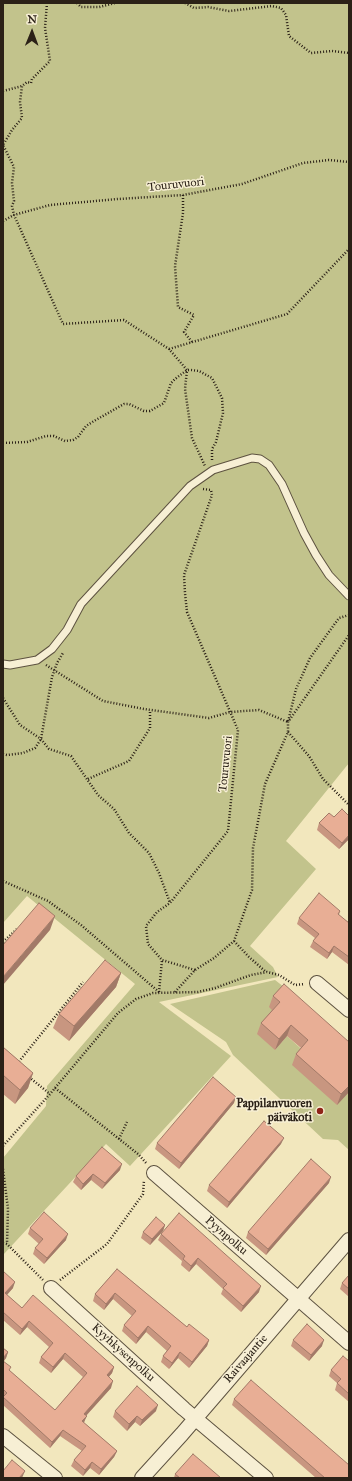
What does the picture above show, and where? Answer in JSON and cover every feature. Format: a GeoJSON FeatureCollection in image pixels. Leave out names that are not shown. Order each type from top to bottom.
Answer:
{"type":"FeatureCollection","features":[{"type":"Feature","properties":{"kind":"street"},"geometry":{"type":"LineString","coordinates":[[317,983],[349,1010]]}},
{"type":"Feature","properties":{"kind":"street","name":"Pyynpolku"},"geometry":{"type":"LineString","coordinates":[[148,1172],[349,1343]]}},
{"type":"Feature","properties":{"kind":"street","name":"Raivaajantie"},"geometry":{"type":"LineString","coordinates":[[142,1478],[349,1240]]}},
{"type":"Feature","properties":{"kind":"street","name":"Kyyhkysenpolku"},"geometry":{"type":"LineString","coordinates":[[51,1288],[184,1409],[196,1417],[266,1478]]}},
{"type":"Feature","properties":{"kind":"street"},"geometry":{"type":"LineString","coordinates":[[3,1436],[55,1478]]}},
{"type":"Feature","properties":{"kind":"lane"},"geometry":{"type":"LineString","coordinates":[[3,664],[10,665],[37,660],[52,649],[67,630],[81,604],[190,486],[208,472],[219,467],[252,458],[260,459],[269,465],[282,484],[304,534],[316,555],[329,575],[349,596]]}},
{"type":"Feature","properties":{"kind":"path"},"geometry":{"type":"LineString","coordinates":[[3,91],[22,86],[27,82],[31,83],[32,79],[50,61],[45,28],[47,3]]}},
{"type":"Feature","properties":{"kind":"path"},"geometry":{"type":"LineString","coordinates":[[77,3],[81,6],[99,7],[114,3]]}},
{"type":"Feature","properties":{"kind":"path"},"geometry":{"type":"LineString","coordinates":[[185,3],[194,8],[208,7],[229,11],[272,6],[281,8],[286,15],[289,36],[306,50],[311,53],[332,51],[349,53]]}},
{"type":"Feature","properties":{"kind":"path"},"geometry":{"type":"LineString","coordinates":[[22,86],[20,102],[22,118],[3,144],[14,167],[12,182],[14,201],[12,206],[14,215],[63,324],[124,320],[169,349],[187,370],[185,389],[192,438],[208,472]]}},
{"type":"Feature","properties":{"kind":"path","name":"Touruvuori"},"geometry":{"type":"LineString","coordinates":[[3,221],[14,215],[50,205],[183,195],[242,184],[303,163],[329,160],[349,162]]}},
{"type":"Feature","properties":{"kind":"path"},"geometry":{"type":"LineString","coordinates":[[183,195],[183,213],[175,266],[178,307],[194,315],[184,332],[192,342]]}},
{"type":"Feature","properties":{"kind":"path"},"geometry":{"type":"LineString","coordinates":[[169,349],[287,314],[349,249]]}},
{"type":"Feature","properties":{"kind":"path"},"geometry":{"type":"LineString","coordinates":[[3,443],[27,442],[46,436],[54,436],[65,441],[73,440],[94,420],[124,404],[129,404],[144,411],[155,409],[164,403],[175,379],[187,370],[199,371],[212,378],[222,398],[223,412],[216,442],[212,449],[212,460],[219,467]]}},
{"type":"Feature","properties":{"kind":"path","name":"Touruvuori"},"geometry":{"type":"LineString","coordinates":[[162,960],[148,944],[146,926],[158,912],[170,903],[228,831],[238,730],[187,612],[184,575],[212,495],[211,490],[204,488],[200,491]]}},
{"type":"Feature","properties":{"kind":"path"},"geometry":{"type":"LineString","coordinates":[[175,992],[194,970],[214,958],[234,941],[252,890],[253,848],[265,784],[288,732],[288,722],[296,689],[310,658],[339,618],[349,615]]}},
{"type":"Feature","properties":{"kind":"path"},"geometry":{"type":"LineString","coordinates":[[288,722],[349,635]]}},
{"type":"Feature","properties":{"kind":"path"},"geometry":{"type":"LineString","coordinates":[[3,754],[23,753],[35,748],[41,739],[55,670],[64,650]]}},
{"type":"Feature","properties":{"kind":"path"},"geometry":{"type":"LineString","coordinates":[[55,670],[103,701],[150,710],[209,718],[230,712],[259,710],[288,722]]}},
{"type":"Feature","properties":{"kind":"path"},"geometry":{"type":"LineString","coordinates":[[3,698],[20,725],[41,739],[49,749],[71,756],[88,779],[98,796],[114,809],[129,833],[149,853],[159,873],[170,903]]}},
{"type":"Feature","properties":{"kind":"path"},"geometry":{"type":"LineString","coordinates":[[88,779],[129,761],[150,728],[150,710]]}},
{"type":"Feature","properties":{"kind":"path"},"geometry":{"type":"LineString","coordinates":[[288,732],[309,756],[323,779],[349,805]]}},
{"type":"Feature","properties":{"kind":"path"},"geometry":{"type":"LineString","coordinates":[[3,880],[48,901],[81,925],[159,992]]}},
{"type":"Feature","properties":{"kind":"path"},"geometry":{"type":"LineString","coordinates":[[3,942],[17,929]]}},
{"type":"Feature","properties":{"kind":"path"},"geometry":{"type":"LineString","coordinates":[[234,941],[248,956],[267,972]]}},
{"type":"Feature","properties":{"kind":"path"},"geometry":{"type":"LineString","coordinates":[[159,992],[162,960],[194,970]]}},
{"type":"Feature","properties":{"kind":"path"},"geometry":{"type":"LineString","coordinates":[[3,1146],[50,1094],[118,1013],[136,999],[159,992],[198,992],[215,988],[251,975],[267,972],[279,975],[295,985],[317,983]]}},
{"type":"Feature","properties":{"kind":"path"},"geometry":{"type":"LineString","coordinates":[[12,1063],[16,1066],[83,982]]}},
{"type":"Feature","properties":{"kind":"path"},"geometry":{"type":"LineString","coordinates":[[27,1076],[50,1094]]}},
{"type":"Feature","properties":{"kind":"path"},"geometry":{"type":"LineString","coordinates":[[3,1243],[7,1244],[51,1288],[79,1264],[107,1244],[142,1194],[148,1172],[138,1154],[54,1088]]}},
{"type":"Feature","properties":{"kind":"path"},"geometry":{"type":"LineString","coordinates":[[119,1139],[127,1122]]}},
{"type":"Feature","properties":{"kind":"path"},"geometry":{"type":"LineString","coordinates":[[3,1169],[8,1208],[7,1244]]}},
{"type":"Feature","properties":{"kind":"green space"},"geometry":{"type":"Polygon","coordinates":[[[3,3],[349,3],[349,763],[286,841],[316,869],[250,946],[273,967],[278,977],[159,1002],[231,1056],[130,1166],[106,1144],[3,1255],[3,1158],[46,1106],[47,1086],[135,984],[27,896],[3,923],[3,3]]]}},
{"type":"Feature","properties":{"kind":"green space","name":"Pappilanvuoren päiväkoti"},"geometry":{"type":"Polygon","coordinates":[[[275,980],[284,987],[276,1013],[275,1050],[287,1036],[349,1092],[349,1150],[338,1140],[323,1139],[233,1055],[226,1042],[170,1004],[275,980]]]}},
{"type":"Feature","properties":{"kind":"building"},"geometry":{"type":"Polygon","coordinates":[[[342,809],[349,816],[349,835],[342,843],[319,823],[329,813],[334,817],[342,809]]]}},
{"type":"Feature","properties":{"kind":"building"},"geometry":{"type":"Polygon","coordinates":[[[319,893],[340,911],[338,914],[349,923],[349,957],[334,946],[329,953],[313,941],[319,934],[299,918],[319,893]]]}},
{"type":"Feature","properties":{"kind":"building"},"geometry":{"type":"Polygon","coordinates":[[[39,903],[55,916],[3,977],[3,945],[39,903]]]}},
{"type":"Feature","properties":{"kind":"building"},"geometry":{"type":"Polygon","coordinates":[[[105,960],[121,973],[74,1026],[59,1014],[105,960]]]}},
{"type":"Feature","properties":{"kind":"building"},"geometry":{"type":"Polygon","coordinates":[[[284,984],[349,1042],[349,1086],[341,1094],[296,1054],[308,1040],[291,1025],[279,1039],[261,1023],[280,1002],[273,996],[284,984]]]}},
{"type":"Feature","properties":{"kind":"building"},"geometry":{"type":"Polygon","coordinates":[[[3,1047],[33,1073],[20,1090],[3,1075],[3,1047]]]}},
{"type":"Feature","properties":{"kind":"building"},"geometry":{"type":"Polygon","coordinates":[[[213,1077],[236,1097],[181,1163],[157,1143],[213,1077]]]}},
{"type":"Feature","properties":{"kind":"building"},"geometry":{"type":"Polygon","coordinates":[[[264,1121],[284,1138],[229,1202],[209,1185],[264,1121]]]}},
{"type":"Feature","properties":{"kind":"building"},"geometry":{"type":"Polygon","coordinates":[[[102,1147],[122,1164],[105,1183],[93,1174],[83,1184],[76,1176],[102,1147]]]}},
{"type":"Feature","properties":{"kind":"building"},"geometry":{"type":"Polygon","coordinates":[[[311,1159],[331,1177],[268,1249],[248,1232],[311,1159]]]}},
{"type":"Feature","properties":{"kind":"building"},"geometry":{"type":"Polygon","coordinates":[[[44,1212],[68,1234],[47,1258],[35,1248],[43,1239],[30,1228],[44,1212]]]}},
{"type":"Feature","properties":{"kind":"building"},"geometry":{"type":"Polygon","coordinates":[[[179,1213],[261,1286],[243,1306],[223,1288],[227,1284],[198,1258],[191,1266],[183,1259],[185,1256],[161,1234],[179,1213]]]}},
{"type":"Feature","properties":{"kind":"building"},"geometry":{"type":"Polygon","coordinates":[[[156,1217],[165,1225],[152,1239],[143,1232],[156,1217]]]}},
{"type":"Feature","properties":{"kind":"building"},"geometry":{"type":"Polygon","coordinates":[[[117,1269],[187,1327],[189,1324],[209,1340],[192,1362],[180,1352],[172,1363],[163,1356],[171,1346],[148,1326],[138,1338],[124,1325],[136,1311],[115,1293],[106,1304],[95,1294],[117,1269]]]}},
{"type":"Feature","properties":{"kind":"building"},"geometry":{"type":"Polygon","coordinates":[[[3,1271],[15,1282],[5,1293],[22,1308],[33,1295],[114,1367],[107,1375],[113,1381],[84,1414],[87,1416],[82,1421],[117,1451],[101,1469],[92,1462],[85,1470],[74,1460],[86,1446],[63,1430],[52,1442],[3,1397],[7,1393],[3,1389],[3,1361],[11,1367],[9,1370],[55,1410],[87,1373],[65,1353],[53,1367],[41,1357],[53,1343],[29,1321],[22,1329],[3,1312],[3,1271]]]}},
{"type":"Feature","properties":{"kind":"building"},"geometry":{"type":"Polygon","coordinates":[[[349,1275],[349,1289],[342,1283],[349,1275]]]}},
{"type":"Feature","properties":{"kind":"building"},"geometry":{"type":"Polygon","coordinates":[[[307,1324],[324,1340],[311,1355],[293,1340],[307,1324]]]}},
{"type":"Feature","properties":{"kind":"building"},"geometry":{"type":"Polygon","coordinates":[[[3,1348],[8,1352],[3,1358],[3,1348]]]}},
{"type":"Feature","properties":{"kind":"building"},"geometry":{"type":"Polygon","coordinates":[[[343,1356],[349,1361],[349,1394],[337,1383],[341,1379],[331,1370],[343,1356]]]}},
{"type":"Feature","properties":{"kind":"building"},"geometry":{"type":"Polygon","coordinates":[[[251,1380],[349,1465],[349,1478],[325,1478],[234,1399],[251,1380]]]}},
{"type":"Feature","properties":{"kind":"building"},"geometry":{"type":"Polygon","coordinates":[[[137,1386],[158,1405],[142,1420],[137,1416],[129,1424],[115,1411],[137,1386]]]}},
{"type":"Feature","properties":{"kind":"building"},"geometry":{"type":"Polygon","coordinates":[[[193,1454],[221,1478],[180,1478],[175,1474],[193,1454]]]}},
{"type":"Feature","properties":{"kind":"building"},"geometry":{"type":"Polygon","coordinates":[[[12,1460],[25,1471],[19,1478],[3,1478],[3,1471],[12,1460]]]}},
{"type":"Feature","properties":{"kind":"place","name":"Pappilanvuoren päiväkoti"},"geometry":{"type":"Point","coordinates":[320,1111]}}]}
